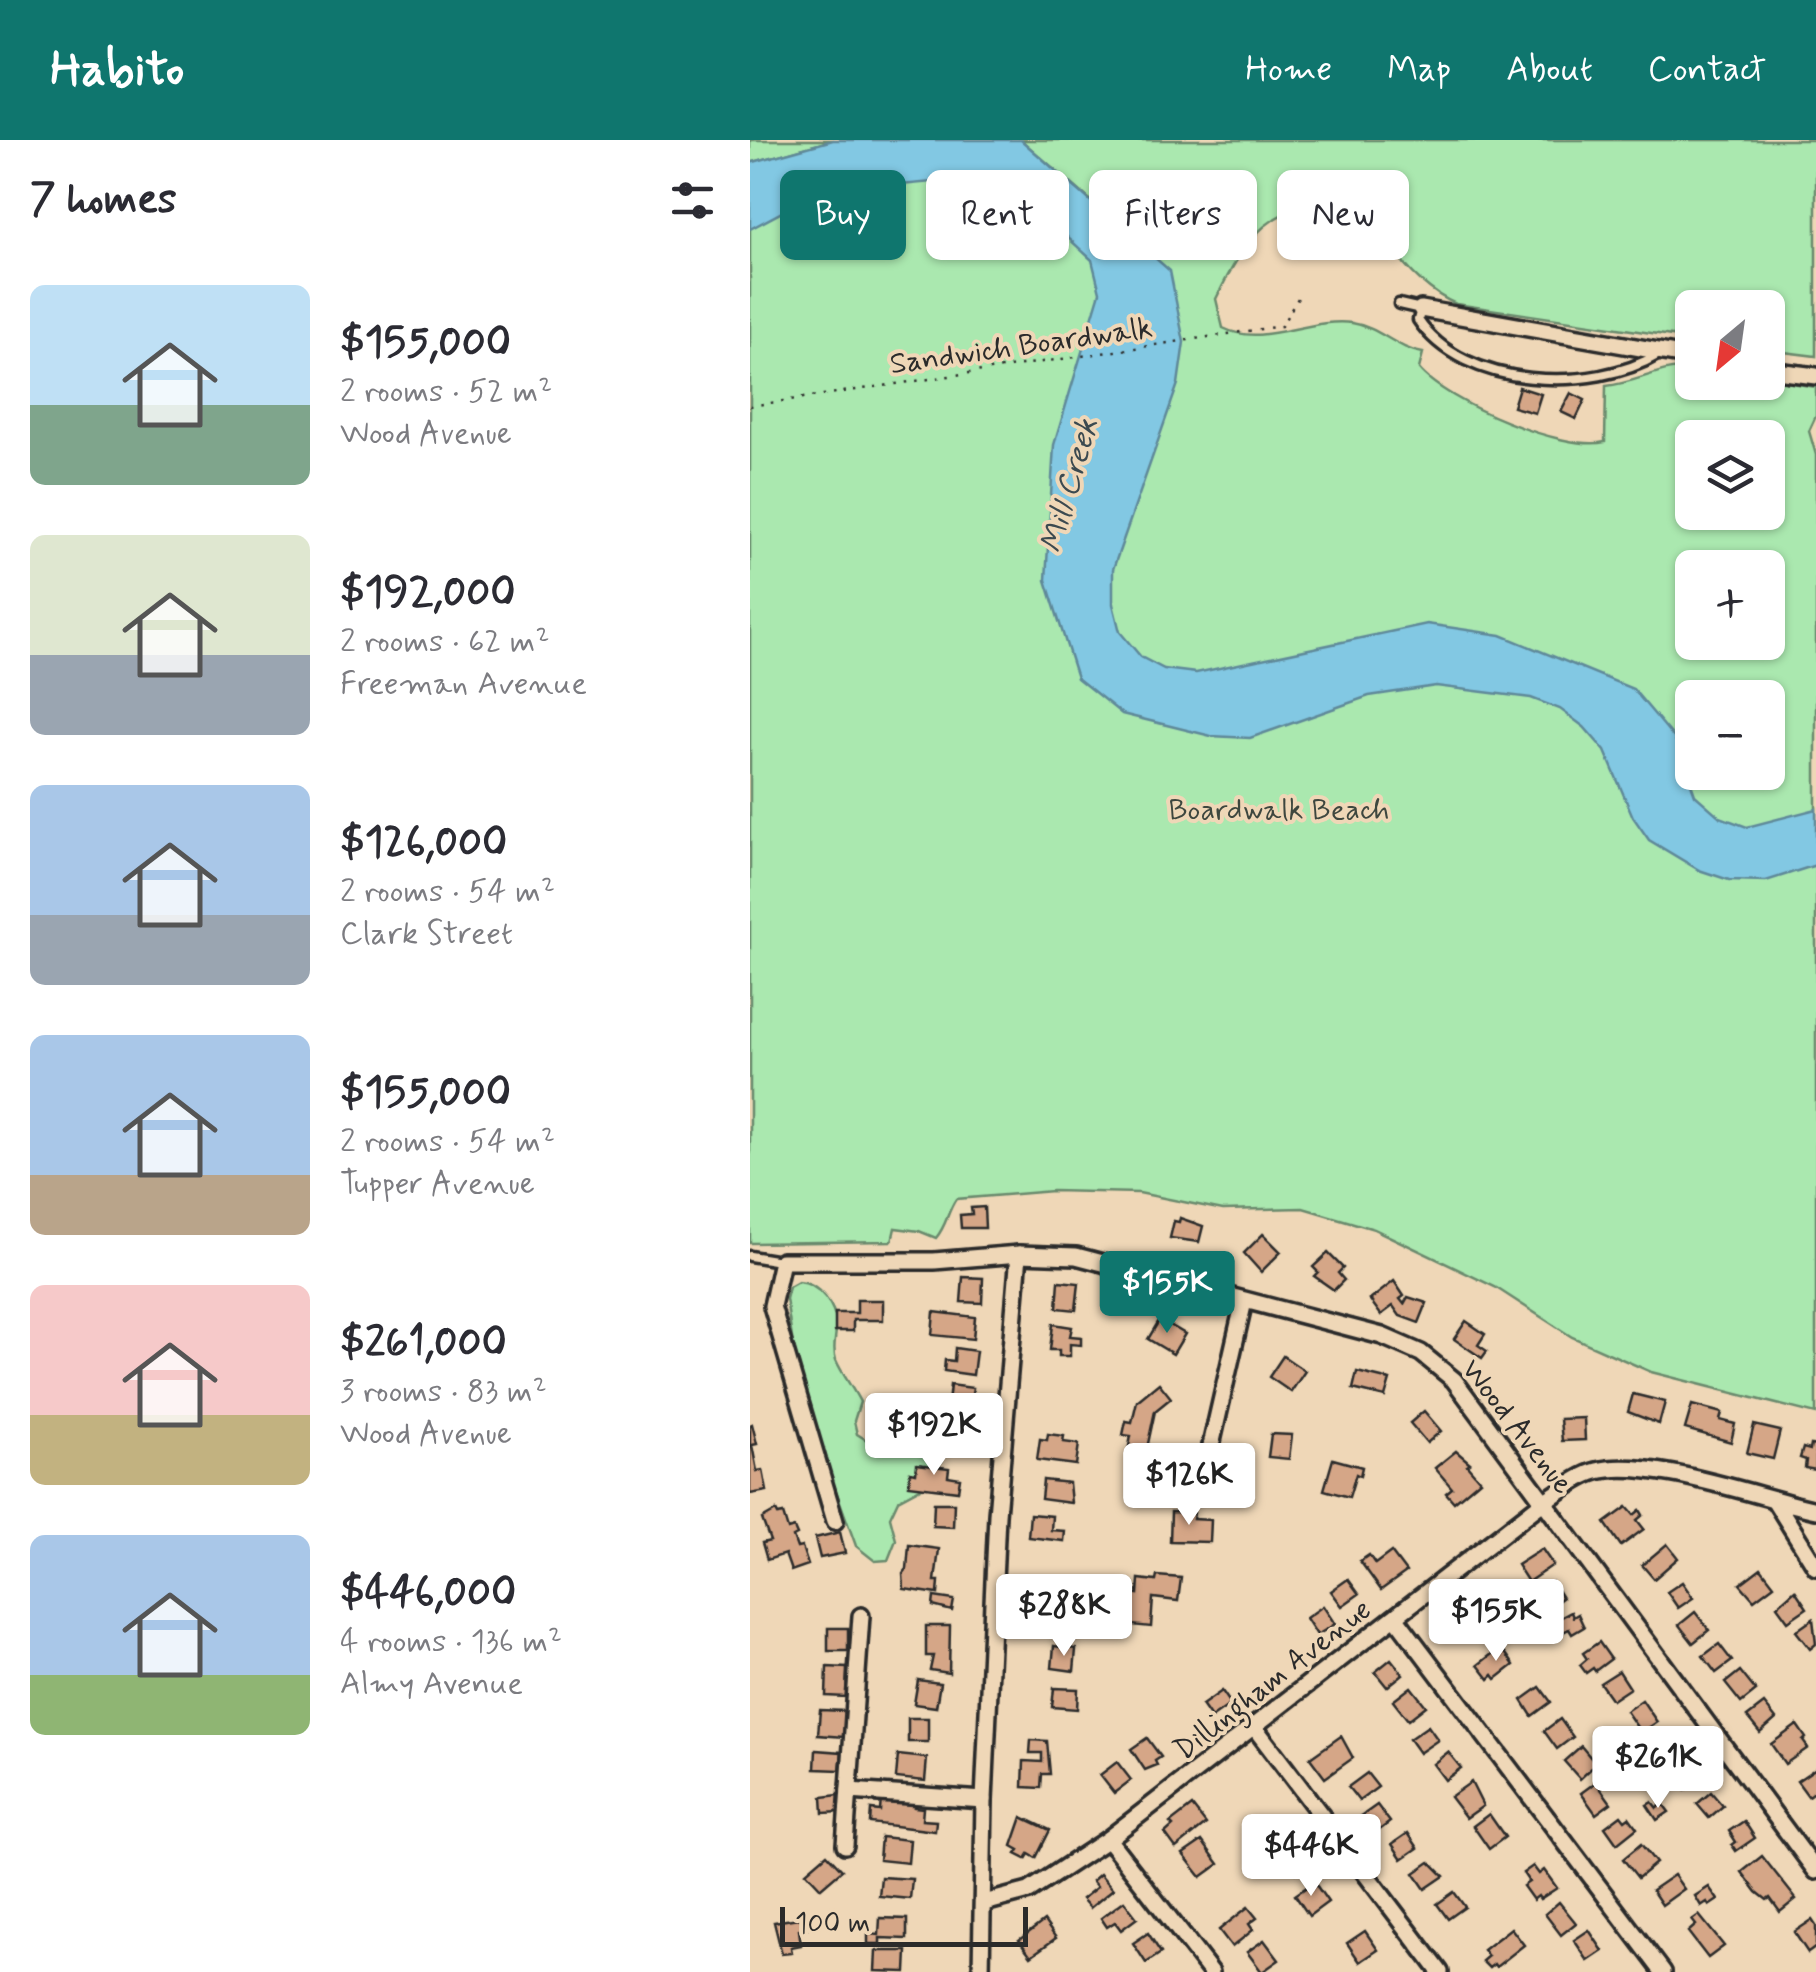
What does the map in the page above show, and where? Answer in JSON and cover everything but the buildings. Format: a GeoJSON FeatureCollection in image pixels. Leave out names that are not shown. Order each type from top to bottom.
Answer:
{"type":"FeatureCollection","features":[{"type":"Feature","properties":{"kind":"street"},"geometry":{"type":"LineString","coordinates":[[1421,309],[1675,354]]}},
{"type":"Feature","properties":{"kind":"street"},"geometry":{"type":"LineString","coordinates":[[1785,372],[1816,376]]}},
{"type":"Feature","properties":{"kind":"street"},"geometry":{"type":"LineString","coordinates":[[981,1972],[996,1515],[1019,1254]]}},
{"type":"Feature","properties":{"kind":"street","name":"Wood Avenue"},"geometry":{"type":"LineString","coordinates":[[782,1261],[1076,1256],[1382,1336],[1421,1353],[1454,1380],[1816,1871]]}},
{"type":"Feature","properties":{"kind":"street"},"geometry":{"type":"LineString","coordinates":[[782,1261],[772,1306],[835,1521]]}},
{"type":"Feature","properties":{"kind":"street"},"geometry":{"type":"LineString","coordinates":[[1210,1450],[1244,1301]]}},
{"type":"Feature","properties":{"kind":"street","name":"Dillingham Avenue"},"geometry":{"type":"LineString","coordinates":[[984,1903],[1029,1891],[1108,1839],[1543,1502],[1596,1471],[1639,1468],[1816,1510]]}},
{"type":"Feature","properties":{"kind":"street"},"geometry":{"type":"LineString","coordinates":[[1775,1501],[1816,1566]]}},
{"type":"Feature","properties":{"kind":"street"},"geometry":{"type":"LineString","coordinates":[[845,1845],[862,1616]]}},
{"type":"Feature","properties":{"kind":"street"},"geometry":{"type":"LineString","coordinates":[[1396,1618],[1664,1972]]}},
{"type":"Feature","properties":{"kind":"street"},"geometry":{"type":"LineString","coordinates":[[1255,1728],[1440,1972]]}},
{"type":"Feature","properties":{"kind":"street"},"geometry":{"type":"LineString","coordinates":[[849,1791],[984,1800]]}},
{"type":"Feature","properties":{"kind":"street"},"geometry":{"type":"LineString","coordinates":[[1108,1839],[1211,1972]]}},
{"type":"Feature","properties":{"kind":"lane"},"geometry":{"type":"LineString","coordinates":[[1400,304],[1421,309],[1418,320],[1426,332],[1450,352],[1504,372],[1536,378],[1563,382],[1617,372],[1643,364],[1663,352]]}},
{"type":"Feature","properties":{"kind":"lane"},"geometry":{"type":"LineString","coordinates":[[750,1256],[782,1261]]}},
{"type":"Feature","properties":{"kind":"path","name":"Sandwich Boardwalk"},"geometry":{"type":"LineString","coordinates":[[750,406],[1282,326],[1298,298]]}},
{"type":"Feature","properties":{"kind":"green space"},"geometry":{"type":"Polygon","coordinates":[[[750,140],[833,140],[750,163],[750,140]]]}},
{"type":"Feature","properties":{"kind":"green space","name":"Boardwalk Beach"},"geometry":{"type":"Polygon","coordinates":[[[1021,140],[1816,140],[1816,356],[1785,352],[1785,290],[1675,290],[1675,336],[1456,304],[1438,294],[1402,260],[1409,260],[1409,170],[1277,170],[1277,218],[1257,234],[1257,170],[1089,170],[1089,199],[1069,182],[1069,170],[1056,170],[1021,140]]]}},
{"type":"Feature","properties":{"kind":"green space","name":"Boardwalk Beach"},"geometry":{"type":"Polygon","coordinates":[[[893,155],[949,170],[926,170],[926,260],[1069,260],[1069,203],[1089,208],[1089,260],[1237,260],[1216,299],[1223,328],[1254,335],[1336,322],[1371,329],[1423,353],[1419,369],[1454,396],[1506,422],[1562,439],[1605,442],[1606,386],[1670,369],[1675,369],[1675,400],[1785,400],[1785,382],[1816,387],[1816,416],[1809,431],[1816,455],[1816,1414],[1651,1372],[1572,1337],[1495,1287],[1374,1229],[1303,1208],[1223,1210],[1139,1193],[1052,1191],[956,1199],[936,1238],[895,1228],[892,1241],[750,1243],[750,200],[780,191],[780,260],[906,260],[906,170],[845,170],[893,155]]]}},
{"type":"Feature","properties":{"kind":"green space"},"geometry":{"type":"Polygon","coordinates":[[[798,1282],[820,1291],[836,1319],[836,1360],[860,1402],[854,1421],[857,1434],[892,1448],[931,1447],[942,1461],[922,1487],[898,1500],[890,1517],[896,1540],[888,1560],[875,1561],[856,1546],[814,1430],[794,1351],[786,1299],[789,1287],[798,1282]]]}},
{"type":"Feature","properties":{"kind":"water"},"geometry":{"type":"Polygon","coordinates":[[[833,140],[1021,140],[1055,170],[926,170],[926,183],[906,185],[906,170],[780,170],[780,213],[750,229],[750,163],[833,140]]]}},
{"type":"Feature","properties":{"kind":"water"},"geometry":{"type":"Polygon","coordinates":[[[1069,182],[1089,200],[1089,257],[1069,239],[1069,182]]]}},
{"type":"Feature","properties":{"kind":"water","name":"Mill Creek"},"geometry":{"type":"Polygon","coordinates":[[[1092,260],[1157,260],[1170,271],[1184,342],[1178,384],[1113,569],[1113,604],[1120,632],[1141,657],[1164,669],[1196,673],[1427,624],[1501,635],[1633,689],[1675,739],[1675,790],[1693,790],[1720,817],[1747,827],[1816,809],[1816,865],[1766,881],[1729,880],[1699,870],[1649,840],[1633,817],[1605,751],[1584,727],[1560,709],[1531,698],[1436,686],[1369,696],[1250,738],[1211,736],[1122,714],[1077,678],[1046,580],[1054,445],[1100,292],[1092,260]]]}}]}
